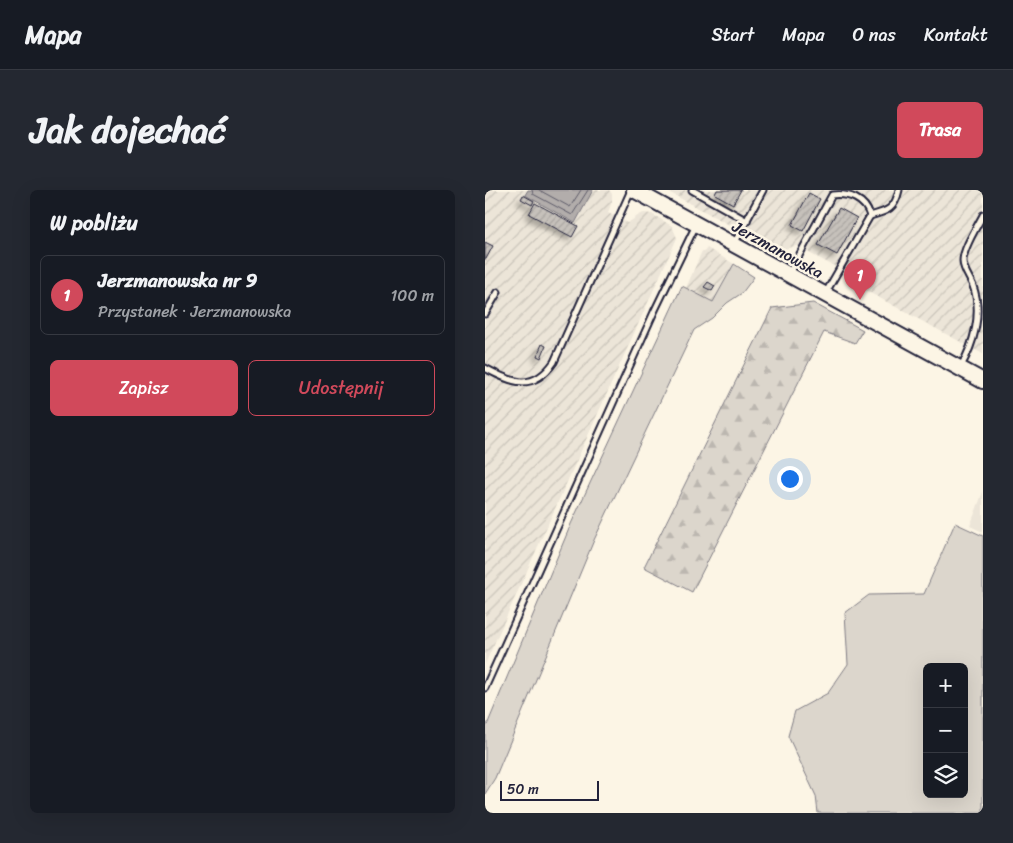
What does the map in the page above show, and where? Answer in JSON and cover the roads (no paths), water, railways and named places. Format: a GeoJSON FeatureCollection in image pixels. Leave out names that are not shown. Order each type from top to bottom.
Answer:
{"type":"FeatureCollection","features":[{"type":"Feature","properties":{"kind":"street","name":"Jerzmanowska"},"geometry":{"type":"LineString","coordinates":[[632,190],[983,381]]}},
{"type":"Feature","properties":{"kind":"lane"},"geometry":{"type":"LineString","coordinates":[[485,368],[504,379],[516,382],[533,380],[541,377],[549,370],[632,190]]}},
{"type":"Feature","properties":{"kind":"lane"},"geometry":{"type":"LineString","coordinates":[[692,190],[747,220]]}},
{"type":"Feature","properties":{"kind":"lane"},"geometry":{"type":"LineString","coordinates":[[734,244],[763,190]]}},
{"type":"Feature","properties":{"kind":"lane"},"geometry":{"type":"LineString","coordinates":[[825,295],[870,216],[885,212],[891,208],[897,200],[899,190]]}},
{"type":"Feature","properties":{"kind":"lane"},"geometry":{"type":"LineString","coordinates":[[789,275],[809,242],[832,195],[843,192],[857,198],[867,207],[870,216]]}},
{"type":"Feature","properties":{"kind":"lane"},"geometry":{"type":"LineString","coordinates":[[960,369],[975,332],[978,314],[977,299],[963,262],[964,251],[983,215]]}},
{"type":"Feature","properties":{"kind":"lane"},"geometry":{"type":"LineString","coordinates":[[485,688],[650,321],[696,224]]}},
{"type":"Feature","properties":{"kind":"lane"},"geometry":{"type":"LineString","coordinates":[[485,314],[498,292]]}},
{"type":"Feature","properties":{"kind":"water"},"geometry":{"type":"Polygon","coordinates":[[[528,190],[593,190],[575,223],[525,195],[528,190]]]}},
{"type":"Feature","properties":{"kind":"place","name":"Jerzmanowska nr 9"},"geometry":{"type":"Point","coordinates":[860,300]}}]}
